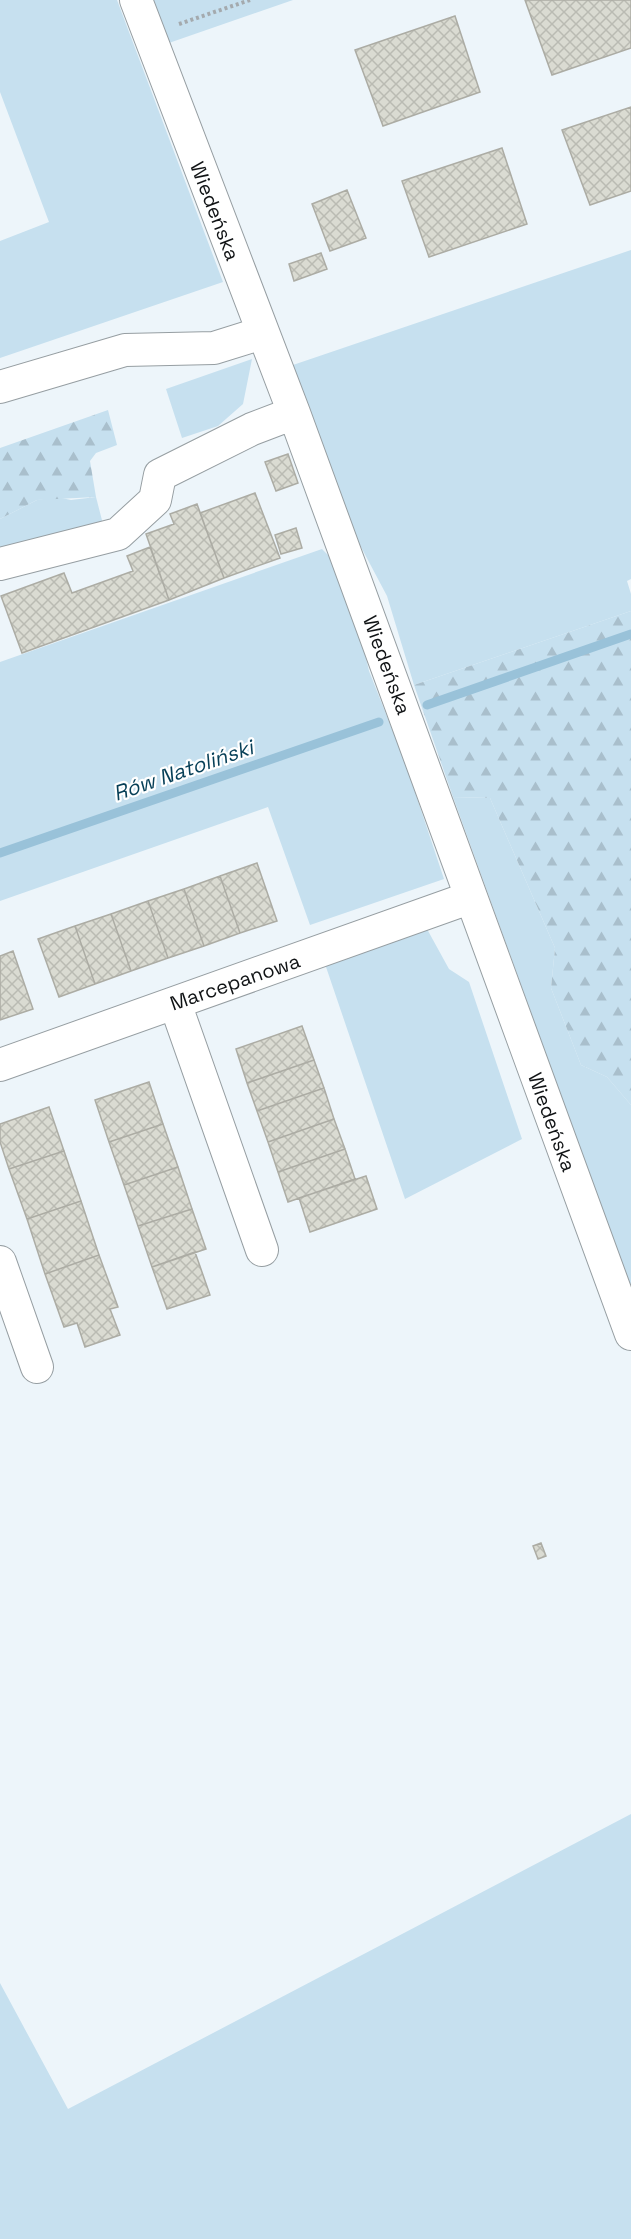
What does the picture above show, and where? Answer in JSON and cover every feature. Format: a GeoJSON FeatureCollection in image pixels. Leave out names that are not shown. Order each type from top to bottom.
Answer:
{"type":"FeatureCollection","features":[{"type":"Feature","properties":{"kind":"street","name":"Wiedeńska"},"geometry":{"type":"LineString","coordinates":[[136,0],[294,413],[426,771],[469,898],[631,1334]]}},
{"type":"Feature","properties":{"kind":"street"},"geometry":{"type":"LineString","coordinates":[[0,387],[125,350],[214,348],[262,333]]}},
{"type":"Feature","properties":{"kind":"street"},"geometry":{"type":"LineString","coordinates":[[0,564],[118,534],[155,500],[160,475],[252,429],[294,413]]}},
{"type":"Feature","properties":{"kind":"street","name":"Marcepanowa"},"geometry":{"type":"LineString","coordinates":[[0,1065],[469,898]]}},
{"type":"Feature","properties":{"kind":"street"},"geometry":{"type":"LineString","coordinates":[[175,1003],[262,1250]]}},
{"type":"Feature","properties":{"kind":"street"},"geometry":{"type":"LineString","coordinates":[[0,1262],[37,1367]]}},
{"type":"Feature","properties":{"kind":"path"},"geometry":{"type":"LineString","coordinates":[[149,35],[250,0]]}},
{"type":"Feature","properties":{"kind":"green space"},"geometry":{"type":"Polygon","coordinates":[[[0,0],[117,0],[223,282],[0,358],[0,241],[49,222],[0,92],[0,0]]]}},
{"type":"Feature","properties":{"kind":"green space"},"geometry":{"type":"Polygon","coordinates":[[[150,0],[293,0],[166,44],[150,0]]]}},
{"type":"Feature","properties":{"kind":"green space"},"geometry":{"type":"Polygon","coordinates":[[[631,250],[631,579],[627,581],[631,594],[631,611],[414,685],[387,596],[352,530],[290,366],[631,250]]]}},
{"type":"Feature","properties":{"kind":"green space"},"geometry":{"type":"Polygon","coordinates":[[[252,359],[243,404],[218,426],[182,438],[166,389],[252,359]]]}},
{"type":"Feature","properties":{"kind":"green space"},"geometry":{"type":"Polygon","coordinates":[[[108,410],[117,445],[96,453],[90,461],[96,497],[37,500],[0,519],[0,448],[108,410]]]}},
{"type":"Feature","properties":{"kind":"green space"},"geometry":{"type":"Polygon","coordinates":[[[57,497],[71,500],[96,497],[104,528],[0,548],[0,519],[37,500],[57,497]]]}},
{"type":"Feature","properties":{"kind":"green space"},"geometry":{"type":"Polygon","coordinates":[[[322,549],[335,562],[357,619],[369,671],[405,762],[444,879],[310,925],[268,807],[0,901],[0,662],[322,549]]]}},
{"type":"Feature","properties":{"kind":"green space"},"geometry":{"type":"Polygon","coordinates":[[[631,611],[631,1105],[607,1077],[581,1065],[551,988],[555,948],[490,798],[453,797],[414,685],[631,611]]]}},
{"type":"Feature","properties":{"kind":"green space"},"geometry":{"type":"Polygon","coordinates":[[[453,797],[490,798],[555,948],[551,988],[581,1065],[607,1077],[631,1105],[631,1289],[453,797]]]}},
{"type":"Feature","properties":{"kind":"green space"},"geometry":{"type":"Polygon","coordinates":[[[427,929],[449,969],[469,982],[522,1139],[405,1199],[325,964],[427,929]]]}},
{"type":"Feature","properties":{"kind":"green space"},"geometry":{"type":"Polygon","coordinates":[[[631,1814],[631,2239],[0,2239],[0,1983],[68,2109],[631,1814]]]}},
{"type":"Feature","properties":{"kind":"building"},"geometry":{"type":"Polygon","coordinates":[[[525,0],[631,0],[631,48],[552,75],[525,0]]]}},
{"type":"Feature","properties":{"kind":"building"},"geometry":{"type":"Polygon","coordinates":[[[455,16],[480,92],[383,126],[355,50],[455,16]]]}},
{"type":"Feature","properties":{"kind":"building"},"geometry":{"type":"Polygon","coordinates":[[[631,107],[631,191],[590,205],[562,130],[631,107]]]}},
{"type":"Feature","properties":{"kind":"building"},"geometry":{"type":"Polygon","coordinates":[[[502,148],[527,224],[429,257],[402,181],[502,148]]]}},
{"type":"Feature","properties":{"kind":"building"},"geometry":{"type":"Polygon","coordinates":[[[347,190],[366,238],[330,251],[312,204],[347,190]]]}},
{"type":"Feature","properties":{"kind":"building"},"geometry":{"type":"Polygon","coordinates":[[[321,253],[327,269],[294,281],[289,264],[321,253]]]}},
{"type":"Feature","properties":{"kind":"building"},"geometry":{"type":"Polygon","coordinates":[[[288,454],[298,483],[276,491],[265,462],[288,454]]]}},
{"type":"Feature","properties":{"kind":"building"},"geometry":{"type":"Polygon","coordinates":[[[255,493],[280,558],[224,578],[200,513],[255,493]]]}},
{"type":"Feature","properties":{"kind":"building"},"geometry":{"type":"Polygon","coordinates":[[[197,504],[224,578],[169,600],[146,534],[174,524],[170,514],[197,504]]]}},
{"type":"Feature","properties":{"kind":"building"},"geometry":{"type":"Polygon","coordinates":[[[296,528],[302,548],[281,554],[275,535],[296,528]]]}},
{"type":"Feature","properties":{"kind":"building"},"geometry":{"type":"Polygon","coordinates":[[[150,547],[169,600],[22,653],[1,596],[64,573],[72,593],[133,571],[127,556],[150,547]]]}},
{"type":"Feature","properties":{"kind":"building"},"geometry":{"type":"Polygon","coordinates":[[[257,863],[277,921],[240,933],[220,876],[257,863]]]}},
{"type":"Feature","properties":{"kind":"building"},"geometry":{"type":"Polygon","coordinates":[[[220,876],[240,933],[204,946],[184,889],[220,876]]]}},
{"type":"Feature","properties":{"kind":"building"},"geometry":{"type":"Polygon","coordinates":[[[184,889],[204,946],[168,958],[148,901],[184,889]]]}},
{"type":"Feature","properties":{"kind":"building"},"geometry":{"type":"Polygon","coordinates":[[[148,901],[168,958],[131,971],[111,914],[148,901]]]}},
{"type":"Feature","properties":{"kind":"building"},"geometry":{"type":"Polygon","coordinates":[[[111,914],[131,971],[95,984],[75,926],[111,914]]]}},
{"type":"Feature","properties":{"kind":"building"},"geometry":{"type":"Polygon","coordinates":[[[75,926],[95,984],[59,997],[38,939],[75,926]]]}},
{"type":"Feature","properties":{"kind":"building"},"geometry":{"type":"Polygon","coordinates":[[[13,951],[33,1009],[0,1020],[0,956],[13,951]]]}},
{"type":"Feature","properties":{"kind":"building"},"geometry":{"type":"Polygon","coordinates":[[[302,1026],[314,1060],[247,1083],[236,1049],[302,1026]]]}},
{"type":"Feature","properties":{"kind":"building"},"geometry":{"type":"Polygon","coordinates":[[[314,1060],[324,1088],[257,1111],[247,1083],[314,1060]]]}},
{"type":"Feature","properties":{"kind":"building"},"geometry":{"type":"Polygon","coordinates":[[[149,1082],[163,1124],[109,1142],[95,1100],[149,1082]]]}},
{"type":"Feature","properties":{"kind":"building"},"geometry":{"type":"Polygon","coordinates":[[[324,1088],[334,1119],[268,1142],[257,1111],[324,1088]]]}},
{"type":"Feature","properties":{"kind":"building"},"geometry":{"type":"Polygon","coordinates":[[[49,1107],[64,1151],[9,1169],[0,1142],[0,1124],[49,1107]]]}},
{"type":"Feature","properties":{"kind":"building"},"geometry":{"type":"Polygon","coordinates":[[[334,1119],[345,1149],[278,1172],[268,1142],[334,1119]]]}},
{"type":"Feature","properties":{"kind":"building"},"geometry":{"type":"Polygon","coordinates":[[[163,1124],[178,1167],[124,1185],[109,1142],[163,1124]]]}},
{"type":"Feature","properties":{"kind":"building"},"geometry":{"type":"Polygon","coordinates":[[[345,1149],[355,1179],[288,1202],[278,1172],[345,1149]]]}},
{"type":"Feature","properties":{"kind":"building"},"geometry":{"type":"Polygon","coordinates":[[[64,1151],[81,1201],[27,1219],[9,1169],[64,1151]]]}},
{"type":"Feature","properties":{"kind":"building"},"geometry":{"type":"Polygon","coordinates":[[[178,1167],[192,1209],[138,1226],[124,1185],[178,1167]]]}},
{"type":"Feature","properties":{"kind":"building"},"geometry":{"type":"Polygon","coordinates":[[[366,1176],[377,1209],[310,1232],[299,1198],[366,1176]]]}},
{"type":"Feature","properties":{"kind":"building"},"geometry":{"type":"Polygon","coordinates":[[[81,1201],[99,1255],[45,1274],[27,1219],[81,1201]]]}},
{"type":"Feature","properties":{"kind":"building"},"geometry":{"type":"Polygon","coordinates":[[[192,1209],[206,1249],[152,1267],[138,1226],[192,1209]]]}},
{"type":"Feature","properties":{"kind":"building"},"geometry":{"type":"Polygon","coordinates":[[[195,1252],[210,1295],[167,1309],[152,1267],[195,1252]]]}},
{"type":"Feature","properties":{"kind":"building"},"geometry":{"type":"Polygon","coordinates":[[[99,1255],[118,1307],[110,1309],[120,1335],[85,1347],[77,1323],[64,1327],[45,1274],[99,1255]]]}},
{"type":"Feature","properties":{"kind":"building"},"geometry":{"type":"Polygon","coordinates":[[[541,1543],[546,1556],[538,1559],[533,1546],[541,1543]]]}},
{"type":"Feature","properties":{"kind":"waterway","name":"Rów Natoliński"},"geometry":{"type":"LineString","coordinates":[[427,705],[631,634]]}},
{"type":"Feature","properties":{"kind":"waterway","name":"Rów Natoliński"},"geometry":{"type":"LineString","coordinates":[[0,853],[379,722]]}}]}
